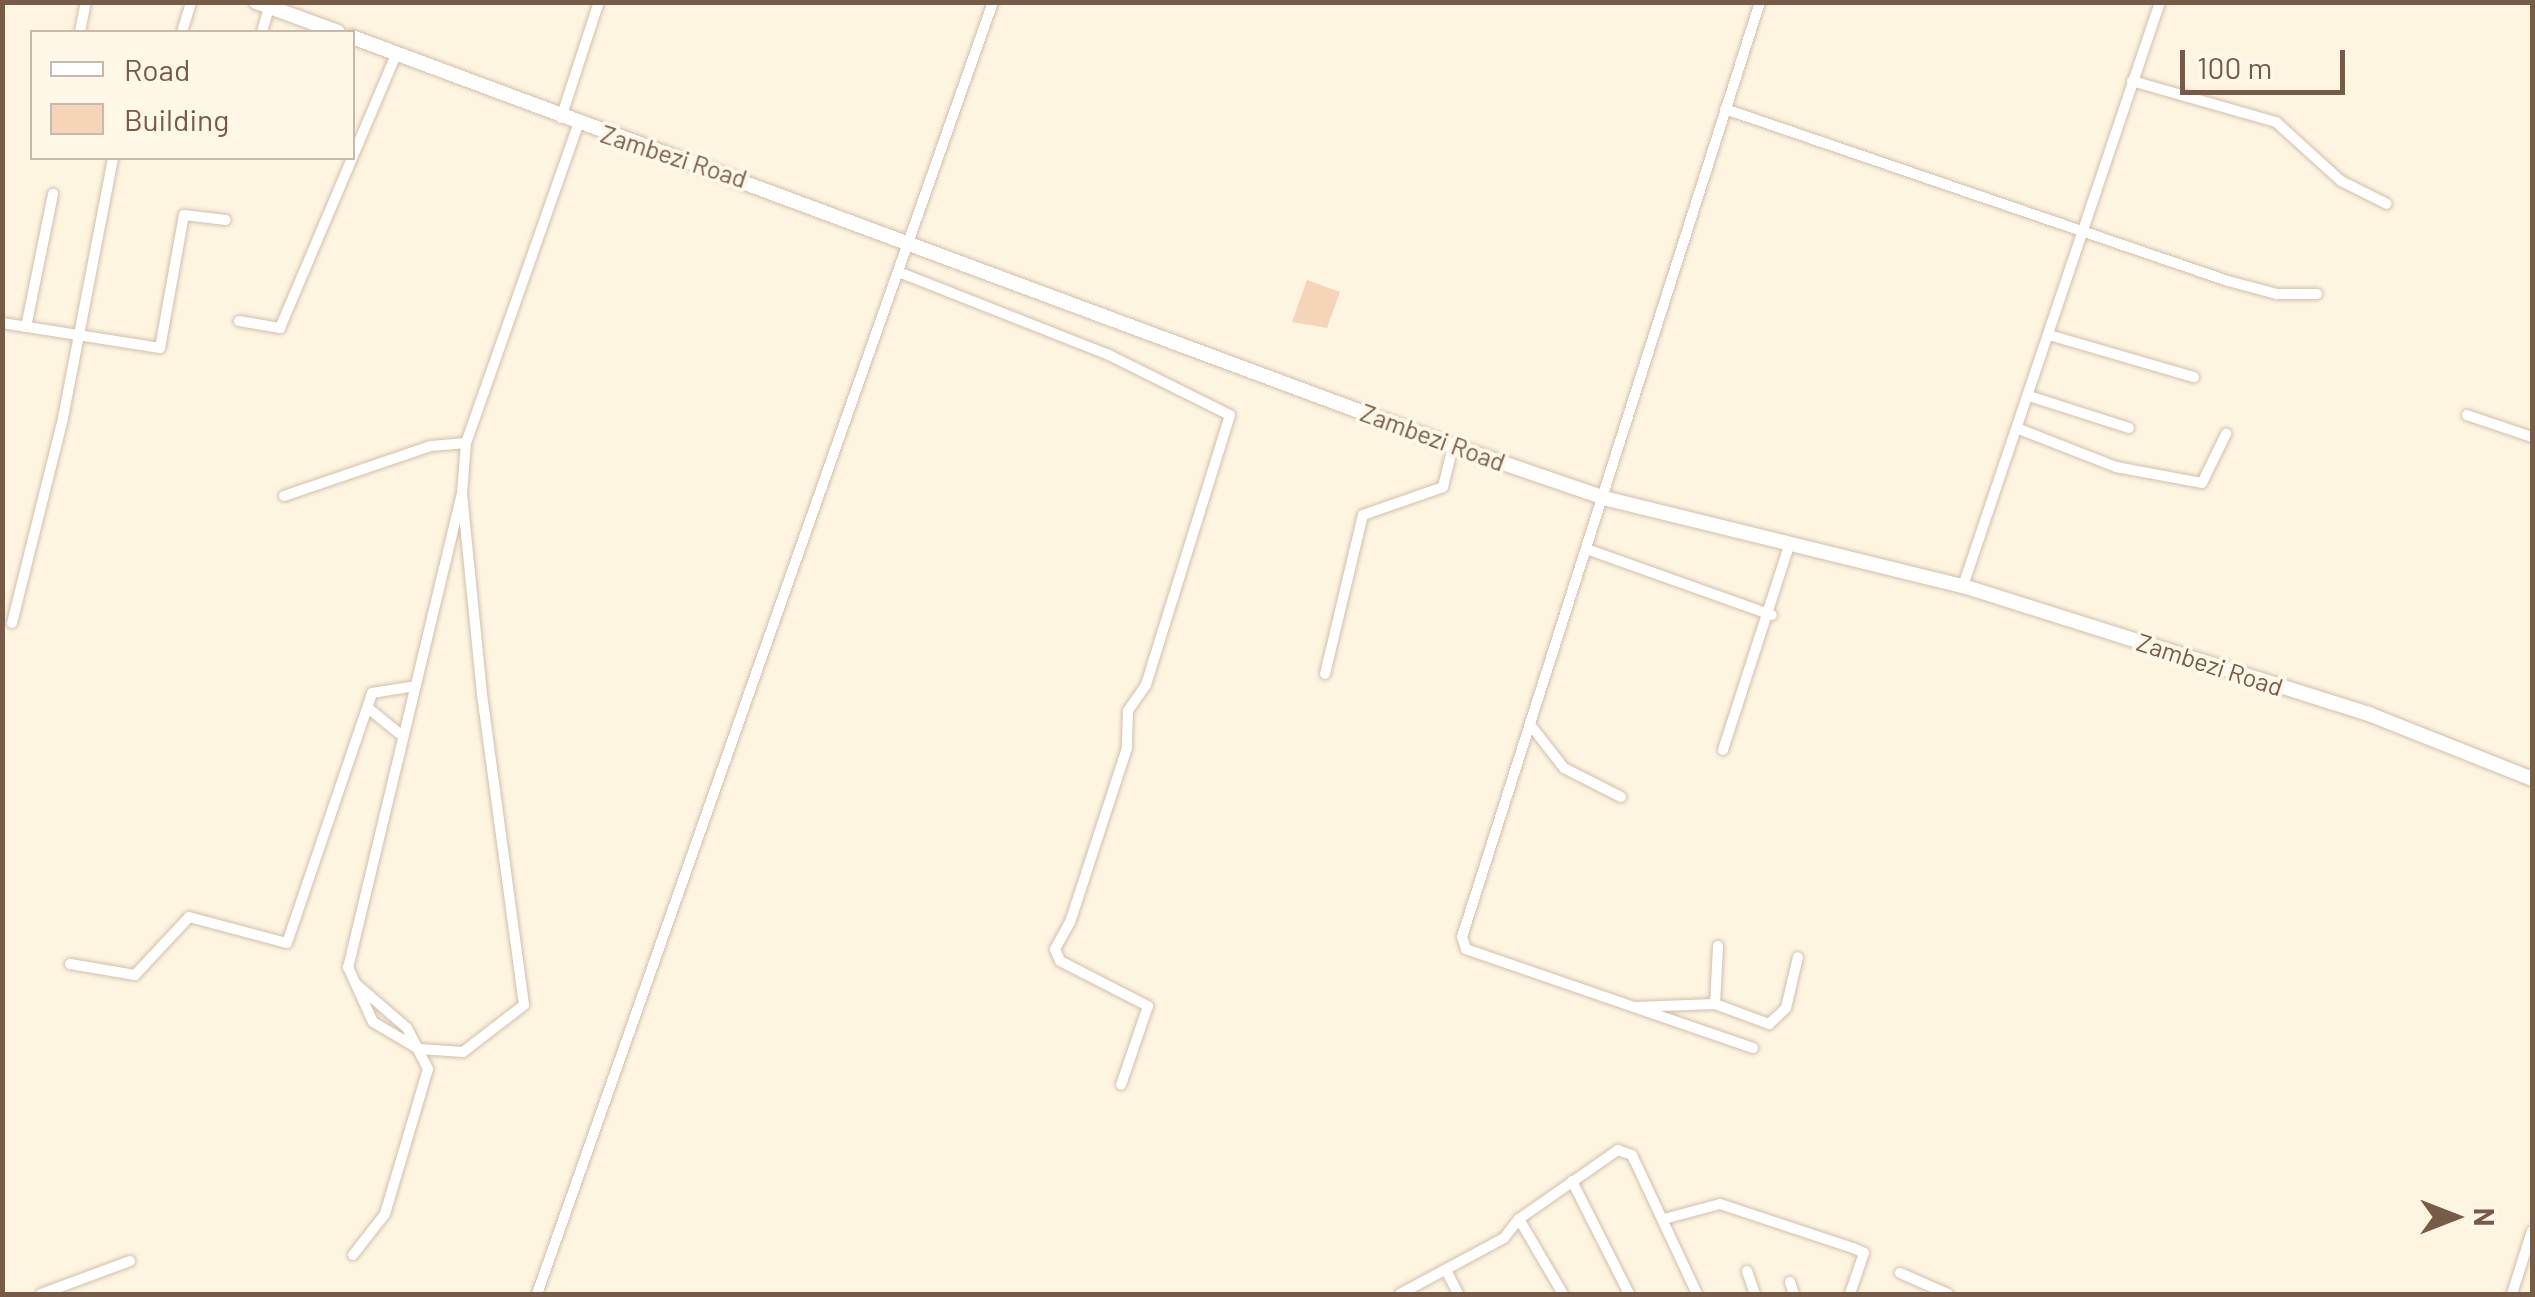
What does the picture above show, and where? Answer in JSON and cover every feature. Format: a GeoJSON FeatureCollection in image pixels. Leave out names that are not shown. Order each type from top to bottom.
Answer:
{"type":"FeatureCollection","features":[{"type":"Feature","properties":{"kind":"main road"},"geometry":{"type":"LineString","coordinates":[[263,5],[332,30]]}},
{"type":"Feature","properties":{"kind":"main road","name":"Zambezi Road"},"geometry":{"type":"LineString","coordinates":[[355,39],[560,119],[909,243],[1452,446],[1608,498],[1963,586],[2369,714],[2532,779]]}},
{"type":"Feature","properties":{"kind":"street"},"geometry":{"type":"LineString","coordinates":[[80,30],[86,2]]}},
{"type":"Feature","properties":{"kind":"street"},"geometry":{"type":"LineString","coordinates":[[183,30],[191,2]]}},
{"type":"Feature","properties":{"kind":"street"},"geometry":{"type":"LineString","coordinates":[[560,119],[599,2]]}},
{"type":"Feature","properties":{"kind":"street"},"geometry":{"type":"LineString","coordinates":[[537,1294],[657,936],[900,274],[993,2]]}},
{"type":"Feature","properties":{"kind":"street"},"geometry":{"type":"LineString","coordinates":[[1753,1048],[1462,945],[1608,498],[1760,2]]}},
{"type":"Feature","properties":{"kind":"street"},"geometry":{"type":"LineString","coordinates":[[1963,586],[2019,430],[2160,2]]}},
{"type":"Feature","properties":{"kind":"street"},"geometry":{"type":"LineString","coordinates":[[262,30],[263,5]]}},
{"type":"Feature","properties":{"kind":"street"},"geometry":{"type":"LineString","coordinates":[[355,152],[397,53]]}},
{"type":"Feature","properties":{"kind":"street"},"geometry":{"type":"LineString","coordinates":[[2132,82],[2276,122],[2341,181],[2386,204]]}},
{"type":"Feature","properties":{"kind":"street"},"geometry":{"type":"LineString","coordinates":[[1726,108],[2060,219],[2081,233],[2276,294],[2317,294]]}},
{"type":"Feature","properties":{"kind":"street"},"geometry":{"type":"LineString","coordinates":[[462,494],[524,1004],[463,1052],[419,1049],[373,1022],[355,983],[351,948],[411,687],[462,494],[466,443],[578,125]]}},
{"type":"Feature","properties":{"kind":"street"},"geometry":{"type":"LineString","coordinates":[[12,623],[113,160]]}},
{"type":"Feature","properties":{"kind":"street"},"geometry":{"type":"LineString","coordinates":[[239,321],[280,328],[351,160]]}},
{"type":"Feature","properties":{"kind":"street"},"geometry":{"type":"LineString","coordinates":[[26,327],[53,194]]}},
{"type":"Feature","properties":{"kind":"street"},"geometry":{"type":"LineString","coordinates":[[2,324],[160,348],[184,215],[226,220]]}},
{"type":"Feature","properties":{"kind":"street"},"geometry":{"type":"LineString","coordinates":[[900,274],[1142,369],[1230,415],[1146,685],[1128,711],[1127,748],[1070,922],[1055,948],[1060,961],[1148,1006],[1122,1086]]}},
{"type":"Feature","properties":{"kind":"street"},"geometry":{"type":"LineString","coordinates":[[2049,335],[2194,377]]}},
{"type":"Feature","properties":{"kind":"street"},"geometry":{"type":"LineString","coordinates":[[2030,396],[2129,428]]}},
{"type":"Feature","properties":{"kind":"street"},"geometry":{"type":"LineString","coordinates":[[2467,415],[2532,437]]}},
{"type":"Feature","properties":{"kind":"street"},"geometry":{"type":"LineString","coordinates":[[2019,430],[2116,467],[2202,483],[2226,434]]}},
{"type":"Feature","properties":{"kind":"street"},"geometry":{"type":"LineString","coordinates":[[284,496],[431,446],[466,443]]}},
{"type":"Feature","properties":{"kind":"street"},"geometry":{"type":"LineString","coordinates":[[1326,674],[1363,515],[1442,488],[1452,446]]}},
{"type":"Feature","properties":{"kind":"street"},"geometry":{"type":"LineString","coordinates":[[1724,750],[1772,614],[1790,543]]}},
{"type":"Feature","properties":{"kind":"street"},"geometry":{"type":"LineString","coordinates":[[1589,550],[1772,614]]}},
{"type":"Feature","properties":{"kind":"street"},"geometry":{"type":"LineString","coordinates":[[70,964],[135,976],[189,917],[286,943],[372,693],[411,687]]}},
{"type":"Feature","properties":{"kind":"street"},"geometry":{"type":"LineString","coordinates":[[368,708],[400,734]]}},
{"type":"Feature","properties":{"kind":"street"},"geometry":{"type":"LineString","coordinates":[[1532,727],[1564,768],[1620,797]]}},
{"type":"Feature","properties":{"kind":"street"},"geometry":{"type":"LineString","coordinates":[[1715,1004],[1718,946]]}},
{"type":"Feature","properties":{"kind":"street"},"geometry":{"type":"LineString","coordinates":[[1632,1007],[1715,1004],[1758,1023],[1777,1020],[1798,956]]}},
{"type":"Feature","properties":{"kind":"street"},"geometry":{"type":"LineString","coordinates":[[353,1255],[385,1214],[415,1124],[428,1069],[419,1049],[392,1012],[355,983]]}},
{"type":"Feature","properties":{"kind":"street"},"geometry":{"type":"LineString","coordinates":[[1402,1294],[1504,1238],[1519,1219],[1610,1151],[1624,1150],[1664,1219],[1697,1294]]}},
{"type":"Feature","properties":{"kind":"street"},"geometry":{"type":"LineString","coordinates":[[1572,1181],[1629,1294]]}},
{"type":"Feature","properties":{"kind":"street"},"geometry":{"type":"LineString","coordinates":[[1664,1219],[1720,1204],[1853,1248],[1864,1253],[1850,1294]]}},
{"type":"Feature","properties":{"kind":"street"},"geometry":{"type":"LineString","coordinates":[[1519,1219],[1563,1294]]}},
{"type":"Feature","properties":{"kind":"street"},"geometry":{"type":"LineString","coordinates":[[2512,1294],[2532,1231]]}},
{"type":"Feature","properties":{"kind":"street"},"geometry":{"type":"LineString","coordinates":[[41,1294],[130,1262]]}},
{"type":"Feature","properties":{"kind":"street"},"geometry":{"type":"LineString","coordinates":[[1447,1272],[1458,1294]]}},
{"type":"Feature","properties":{"kind":"street"},"geometry":{"type":"LineString","coordinates":[[1747,1272],[1755,1294]]}},
{"type":"Feature","properties":{"kind":"street"},"geometry":{"type":"LineString","coordinates":[[1900,1273],[1948,1294]]}},
{"type":"Feature","properties":{"kind":"street"},"geometry":{"type":"LineString","coordinates":[[1790,1282],[1794,1294]]}},
{"type":"Feature","properties":{"kind":"building"},"geometry":{"type":"Polygon","coordinates":[[[1307,280],[1340,292],[1327,328],[1292,322],[1307,280]]]}}]}
